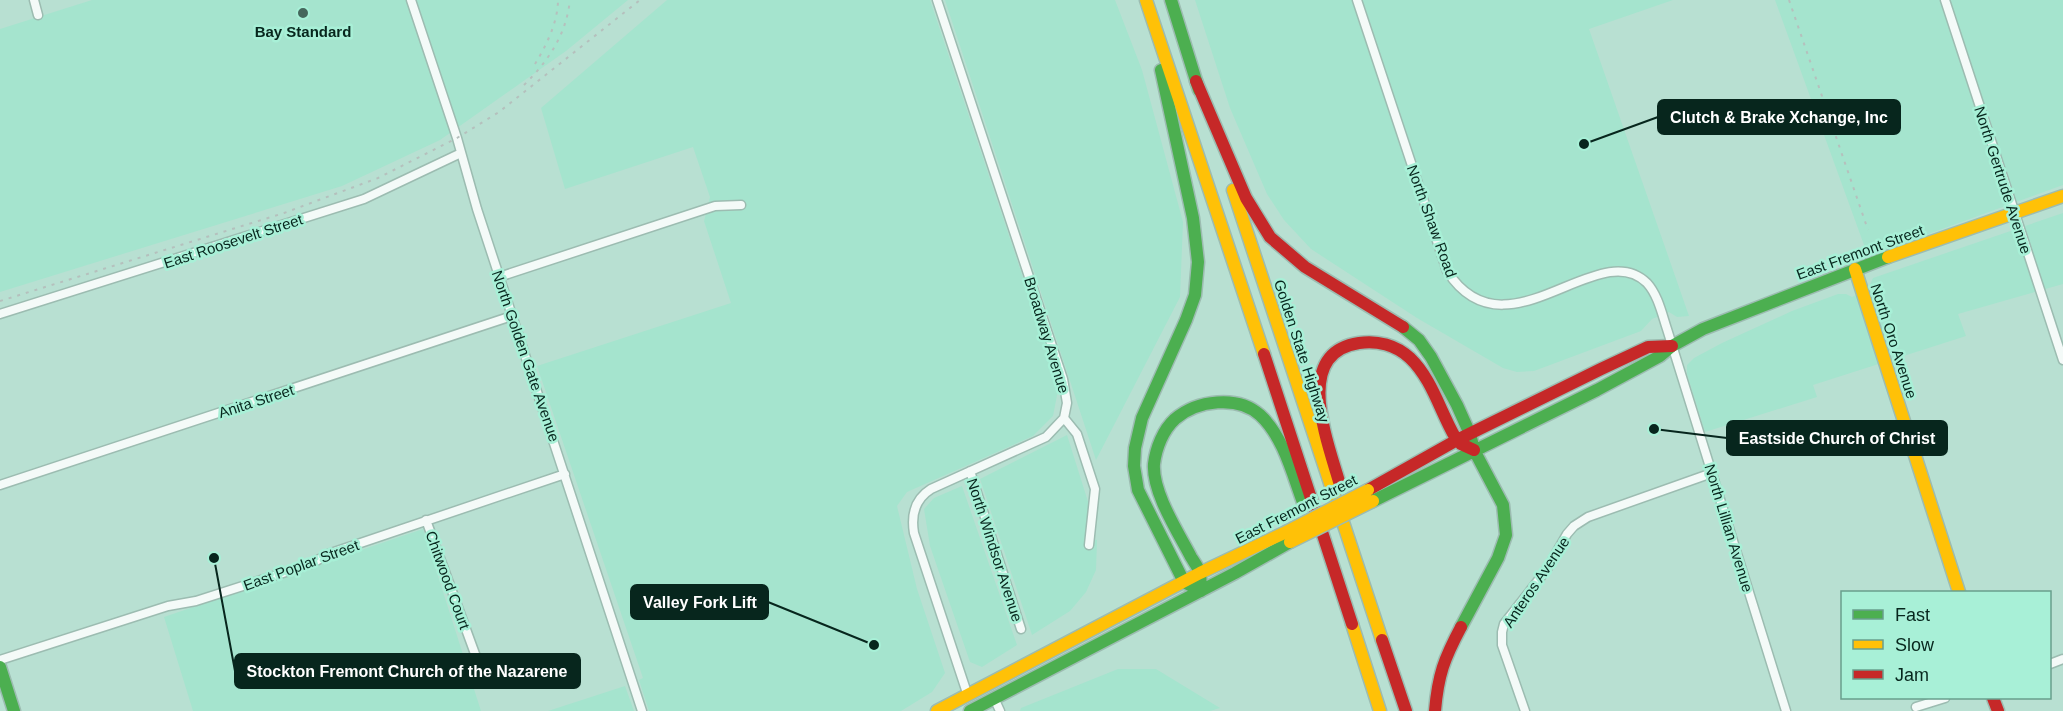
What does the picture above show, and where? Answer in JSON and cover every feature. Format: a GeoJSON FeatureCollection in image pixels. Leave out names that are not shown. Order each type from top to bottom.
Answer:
{"type":"FeatureCollection","features":[{"type":"Feature","properties":{"kind":"main road","name":"Golden State Highway"},"geometry":{"type":"LineString","coordinates":[[1171,0],[1406,711]]}},
{"type":"Feature","properties":{"kind":"main road"},"geometry":{"type":"LineString","coordinates":[[1147,3],[1380,711]]}},
{"type":"Feature","properties":{"kind":"main road"},"geometry":{"type":"LineString","coordinates":[[1147,3],[1193,219],[1198,262],[1195,295],[1164,373],[1142,418],[1135,448],[1134,466],[1138,490],[1184,582],[1201,591]]}},
{"type":"Feature","properties":{"kind":"main road"},"geometry":{"type":"LineString","coordinates":[[1196,81],[1246,198],[1266,231],[1294,260],[1406,329],[1419,340],[1441,374],[1470,434],[1474,450],[1503,505],[1506,535],[1498,558],[1447,654],[1437,683],[1435,711]]}},
{"type":"Feature","properties":{"kind":"main road","name":"East Fremont Street"},"geometry":{"type":"LineString","coordinates":[[970,711],[1201,591],[1287,538],[1370,495],[1474,450],[1598,390],[1703,329],[1855,269],[2063,196]]}},
{"type":"Feature","properties":{"kind":"main road","name":"North Oro Avenue"},"geometry":{"type":"LineString","coordinates":[[1855,269],[1959,591]]}},
{"type":"Feature","properties":{"kind":"main road"},"geometry":{"type":"LineString","coordinates":[[1338,508],[1341,492],[1320,409],[1319,382],[1332,357],[1343,347],[1358,342],[1377,342],[1393,346],[1406,353],[1429,382],[1457,440],[1474,450]]}},
{"type":"Feature","properties":{"kind":"main road","name":"East Fremont Street"},"geometry":{"type":"LineString","coordinates":[[1370,495],[1457,440],[1648,347],[1672,346]]}},
{"type":"Feature","properties":{"kind":"main road"},"geometry":{"type":"LineString","coordinates":[[1201,591],[1200,573],[1158,487],[1154,471],[1154,461],[1161,438],[1176,419],[1198,406],[1223,402],[1242,405],[1259,414],[1267,424],[1290,469],[1319,547],[1335,569]]}},
{"type":"Feature","properties":{"kind":"main road","name":"East Fremont Street"},"geometry":{"type":"LineString","coordinates":[[937,711],[1200,573],[1287,538]]}},
{"type":"Feature","properties":{"kind":"main road"},"geometry":{"type":"LineString","coordinates":[[0,667],[5,699],[14,711]]}},
{"type":"Feature","properties":{"kind":"main road"},"geometry":{"type":"LineString","coordinates":[[988,684],[994,698]]}},
{"type":"Feature","properties":{"kind":"street"},"geometry":{"type":"LineString","coordinates":[[34,0],[38,15]]}},
{"type":"Feature","properties":{"kind":"street","name":"North Golden Gate Avenue"},"geometry":{"type":"LineString","coordinates":[[411,0],[499,277],[642,711]]}},
{"type":"Feature","properties":{"kind":"street","name":"Broadway Avenue"},"geometry":{"type":"LineString","coordinates":[[937,0],[1063,379],[1067,403],[1064,418]]}},
{"type":"Feature","properties":{"kind":"street","name":"North Shaw Road"},"geometry":{"type":"LineString","coordinates":[[1357,0],[1447,271],[1455,283],[1468,295],[1482,302],[1509,305],[1608,272],[1628,272],[1641,279],[1652,290],[1663,315],[1672,346]]}},
{"type":"Feature","properties":{"kind":"street","name":"North Gertrude Avenue"},"geometry":{"type":"LineString","coordinates":[[1945,0],[2063,360]]}},
{"type":"Feature","properties":{"kind":"street","name":"East Roosevelt Street"},"geometry":{"type":"LineString","coordinates":[[0,314],[364,199],[461,153]]}},
{"type":"Feature","properties":{"kind":"street"},"geometry":{"type":"LineString","coordinates":[[499,277],[708,208],[720,205],[741,205]]}},
{"type":"Feature","properties":{"kind":"street","name":"Anita Street"},"geometry":{"type":"LineString","coordinates":[[0,485],[512,316]]}},
{"type":"Feature","properties":{"kind":"street","name":"North Lillian Avenue"},"geometry":{"type":"LineString","coordinates":[[1672,346],[1786,711]]}},
{"type":"Feature","properties":{"kind":"street"},"geometry":{"type":"LineString","coordinates":[[968,696],[914,533],[912,520],[918,501],[926,492],[1038,441],[1056,428],[1064,418],[1077,434],[1095,489],[1089,545]]}},
{"type":"Feature","properties":{"kind":"street","name":"North Windsor Avenue"},"geometry":{"type":"LineString","coordinates":[[970,471],[1021,629]]}},
{"type":"Feature","properties":{"kind":"street","name":"Anteros Avenue"},"geometry":{"type":"LineString","coordinates":[[1525,711],[1502,645],[1502,632],[1508,618],[1547,569],[1567,534],[1574,526],[1588,517],[1712,473]]}},
{"type":"Feature","properties":{"kind":"street","name":"East Poplar Street"},"geometry":{"type":"LineString","coordinates":[[0,660],[168,606],[196,601],[311,564],[328,554],[565,474]]}},
{"type":"Feature","properties":{"kind":"street","name":"Chitwood Court"},"geometry":{"type":"LineString","coordinates":[[426,520],[482,674]]}},
{"type":"Feature","properties":{"kind":"street"},"geometry":{"type":"LineString","coordinates":[[994,698],[1000,711]]}},
{"type":"Feature","properties":{"kind":"street"},"geometry":{"type":"LineString","coordinates":[[1916,707],[1942,699]]}},
{"type":"Feature","properties":{"kind":"shaded area"},"geometry":{"type":"Polygon","coordinates":[[[92,0],[628,0],[566,51],[440,140],[342,186],[0,292],[0,29],[92,0]]]}},
{"type":"Feature","properties":{"kind":"shaded area"},"geometry":{"type":"Polygon","coordinates":[[[667,0],[930,0],[1059,385],[1053,416],[1033,436],[907,492],[897,506],[917,589],[945,673],[932,692],[901,711],[649,711],[639,680],[643,678],[537,366],[731,303],[704,221],[710,197],[693,147],[565,189],[541,108],[667,0]]]}},
{"type":"Feature","properties":{"kind":"shaded area"},"geometry":{"type":"Polygon","coordinates":[[[945,0],[1115,0],[1142,70],[1183,222],[1180,297],[1096,460],[945,0]]]}},
{"type":"Feature","properties":{"kind":"shaded area"},"geometry":{"type":"Polygon","coordinates":[[[1195,0],[1673,0],[1589,29],[1689,316],[1677,317],[1669,312],[1652,319],[1641,331],[1534,371],[1517,372],[1503,368],[1417,318],[1311,249],[1284,220],[1267,194],[1230,108],[1195,0]]]}},
{"type":"Feature","properties":{"kind":"shaded area"},"geometry":{"type":"Polygon","coordinates":[[[1775,0],[2063,0],[2063,185],[1868,256],[1775,0]]]}},
{"type":"Feature","properties":{"kind":"shaded area"},"geometry":{"type":"Polygon","coordinates":[[[2063,213],[2063,284],[1958,314],[1966,336],[1813,385],[1817,397],[1705,432],[1687,374],[1687,365],[1694,358],[1792,311],[1838,294],[1852,297],[1868,289],[1873,278],[2063,213]]]}},
{"type":"Feature","properties":{"kind":"shaded area"},"geometry":{"type":"Polygon","coordinates":[[[1067,435],[1090,508],[1086,538],[1097,540],[1096,570],[1086,592],[1070,611],[1032,635],[980,479],[1067,435]]]}},
{"type":"Feature","properties":{"kind":"shaded area"},"geometry":{"type":"Polygon","coordinates":[[[962,486],[1017,645],[982,667],[970,662],[930,546],[924,509],[934,498],[962,486]]]}},
{"type":"Feature","properties":{"kind":"shaded area"},"geometry":{"type":"Polygon","coordinates":[[[423,529],[481,711],[193,711],[164,617],[423,529]]]}},
{"type":"Feature","properties":{"kind":"shaded area"},"geometry":{"type":"Polygon","coordinates":[[[1118,669],[1156,669],[1220,708],[1210,711],[1020,711],[1021,708],[1118,669]]]}},
{"type":"Feature","properties":{"kind":"shaded area"},"geometry":{"type":"Polygon","coordinates":[[[625,686],[634,711],[548,711],[625,686]]]}},
{"type":"Feature","properties":{"kind":"railway"},"geometry":{"type":"LineString","coordinates":[[535,64],[554,25],[558,0]]}},
{"type":"Feature","properties":{"kind":"railway"},"geometry":{"type":"LineString","coordinates":[[524,85],[555,46],[565,25],[570,0]]}},
{"type":"Feature","properties":{"kind":"railway"},"geometry":{"type":"LineString","coordinates":[[0,301],[284,213],[378,178],[457,138],[499,112],[640,0]]}},
{"type":"Feature","properties":{"kind":"railway"},"geometry":{"type":"LineString","coordinates":[[1789,0],[1868,230]]}},
{"type":"Feature","properties":{"kind":"traffic: fast"},"geometry":{"type":"LineString","coordinates":[[1171,0],[1199,90]]}},
{"type":"Feature","properties":{"kind":"traffic: fast"},"geometry":{"type":"LineString","coordinates":[[1161,70],[1193,218],[1198,262],[1195,295],[1142,418],[1135,448],[1134,466],[1138,490],[1184,582],[1201,591]]}},
{"type":"Feature","properties":{"kind":"traffic: fast"},"geometry":{"type":"LineString","coordinates":[[1373,501],[1597,390],[1660,356],[1672,346],[1703,329],[1888,257]]}},
{"type":"Feature","properties":{"kind":"traffic: fast"},"geometry":{"type":"LineString","coordinates":[[1403,327],[1419,340],[1431,357],[1457,405],[1470,434],[1474,450],[1503,505],[1506,535],[1498,558],[1461,627]]}},
{"type":"Feature","properties":{"kind":"traffic: fast"},"geometry":{"type":"LineString","coordinates":[[1201,591],[1199,571],[1167,512],[1154,475],[1158,446],[1167,428],[1175,419],[1194,408],[1218,402],[1229,402],[1251,409],[1268,424],[1282,445],[1304,505]]}},
{"type":"Feature","properties":{"kind":"traffic: fast"},"geometry":{"type":"LineString","coordinates":[[970,711],[1290,542]]}},
{"type":"Feature","properties":{"kind":"traffic: fast"},"geometry":{"type":"LineString","coordinates":[[0,667],[14,711]]}},
{"type":"Feature","properties":{"kind":"traffic: slow"},"geometry":{"type":"LineString","coordinates":[[1146,0],[1264,354]]}},
{"type":"Feature","properties":{"kind":"traffic: slow"},"geometry":{"type":"LineString","coordinates":[[1233,190],[1382,640]]}},
{"type":"Feature","properties":{"kind":"traffic: slow"},"geometry":{"type":"LineString","coordinates":[[1888,257],[2063,196]]}},
{"type":"Feature","properties":{"kind":"traffic: slow"},"geometry":{"type":"LineString","coordinates":[[1855,269],[1959,591]]}},
{"type":"Feature","properties":{"kind":"traffic: slow"},"geometry":{"type":"LineString","coordinates":[[1284,533],[1368,490]]}},
{"type":"Feature","properties":{"kind":"traffic: slow"},"geometry":{"type":"LineString","coordinates":[[1290,542],[1373,501]]}},
{"type":"Feature","properties":{"kind":"traffic: slow"},"geometry":{"type":"LineString","coordinates":[[937,711],[1200,573],[1284,533]]}},
{"type":"Feature","properties":{"kind":"traffic: slow"},"geometry":{"type":"LineString","coordinates":[[1352,624],[1380,711]]}},
{"type":"Feature","properties":{"kind":"traffic: jam"},"geometry":{"type":"LineString","coordinates":[[1196,81],[1246,198],[1270,237],[1305,267],[1403,327]]}},
{"type":"Feature","properties":{"kind":"traffic: jam"},"geometry":{"type":"LineString","coordinates":[[1340,485],[1323,425],[1320,382],[1326,364],[1338,350],[1359,343],[1386,344],[1410,358],[1430,385],[1455,437],[1461,444],[1474,450]]}},
{"type":"Feature","properties":{"kind":"traffic: jam"},"geometry":{"type":"LineString","coordinates":[[1368,490],[1457,440],[1601,369],[1648,347],[1672,346]]}},
{"type":"Feature","properties":{"kind":"traffic: jam"},"geometry":{"type":"LineString","coordinates":[[1264,354],[1352,624]]}},
{"type":"Feature","properties":{"kind":"traffic: jam"},"geometry":{"type":"LineString","coordinates":[[1435,711],[1443,668],[1461,627]]}},
{"type":"Feature","properties":{"kind":"traffic: jam"},"geometry":{"type":"LineString","coordinates":[[1382,640],[1406,711]]}},
{"type":"Feature","properties":{"kind":"traffic: jam"},"geometry":{"type":"LineString","coordinates":[[1993,699],[1998,711]]}},
{"type":"Feature","properties":{"kind":"place","name":"Bay Standard"},"geometry":{"type":"Point","coordinates":[303,13]}},
{"type":"Feature","properties":{"kind":"place","name":"Clutch & Brake Xchange, Inc"},"geometry":{"type":"Point","coordinates":[1584,144]}},
{"type":"Feature","properties":{"kind":"place","name":"Eastside Church of Christ"},"geometry":{"type":"Point","coordinates":[1654,429]}},
{"type":"Feature","properties":{"kind":"place","name":"Stockton Fremont Church of the Nazarene"},"geometry":{"type":"Point","coordinates":[214,558]}},
{"type":"Feature","properties":{"kind":"place","name":"Valley Fork Lift"},"geometry":{"type":"Point","coordinates":[874,645]}}]}
